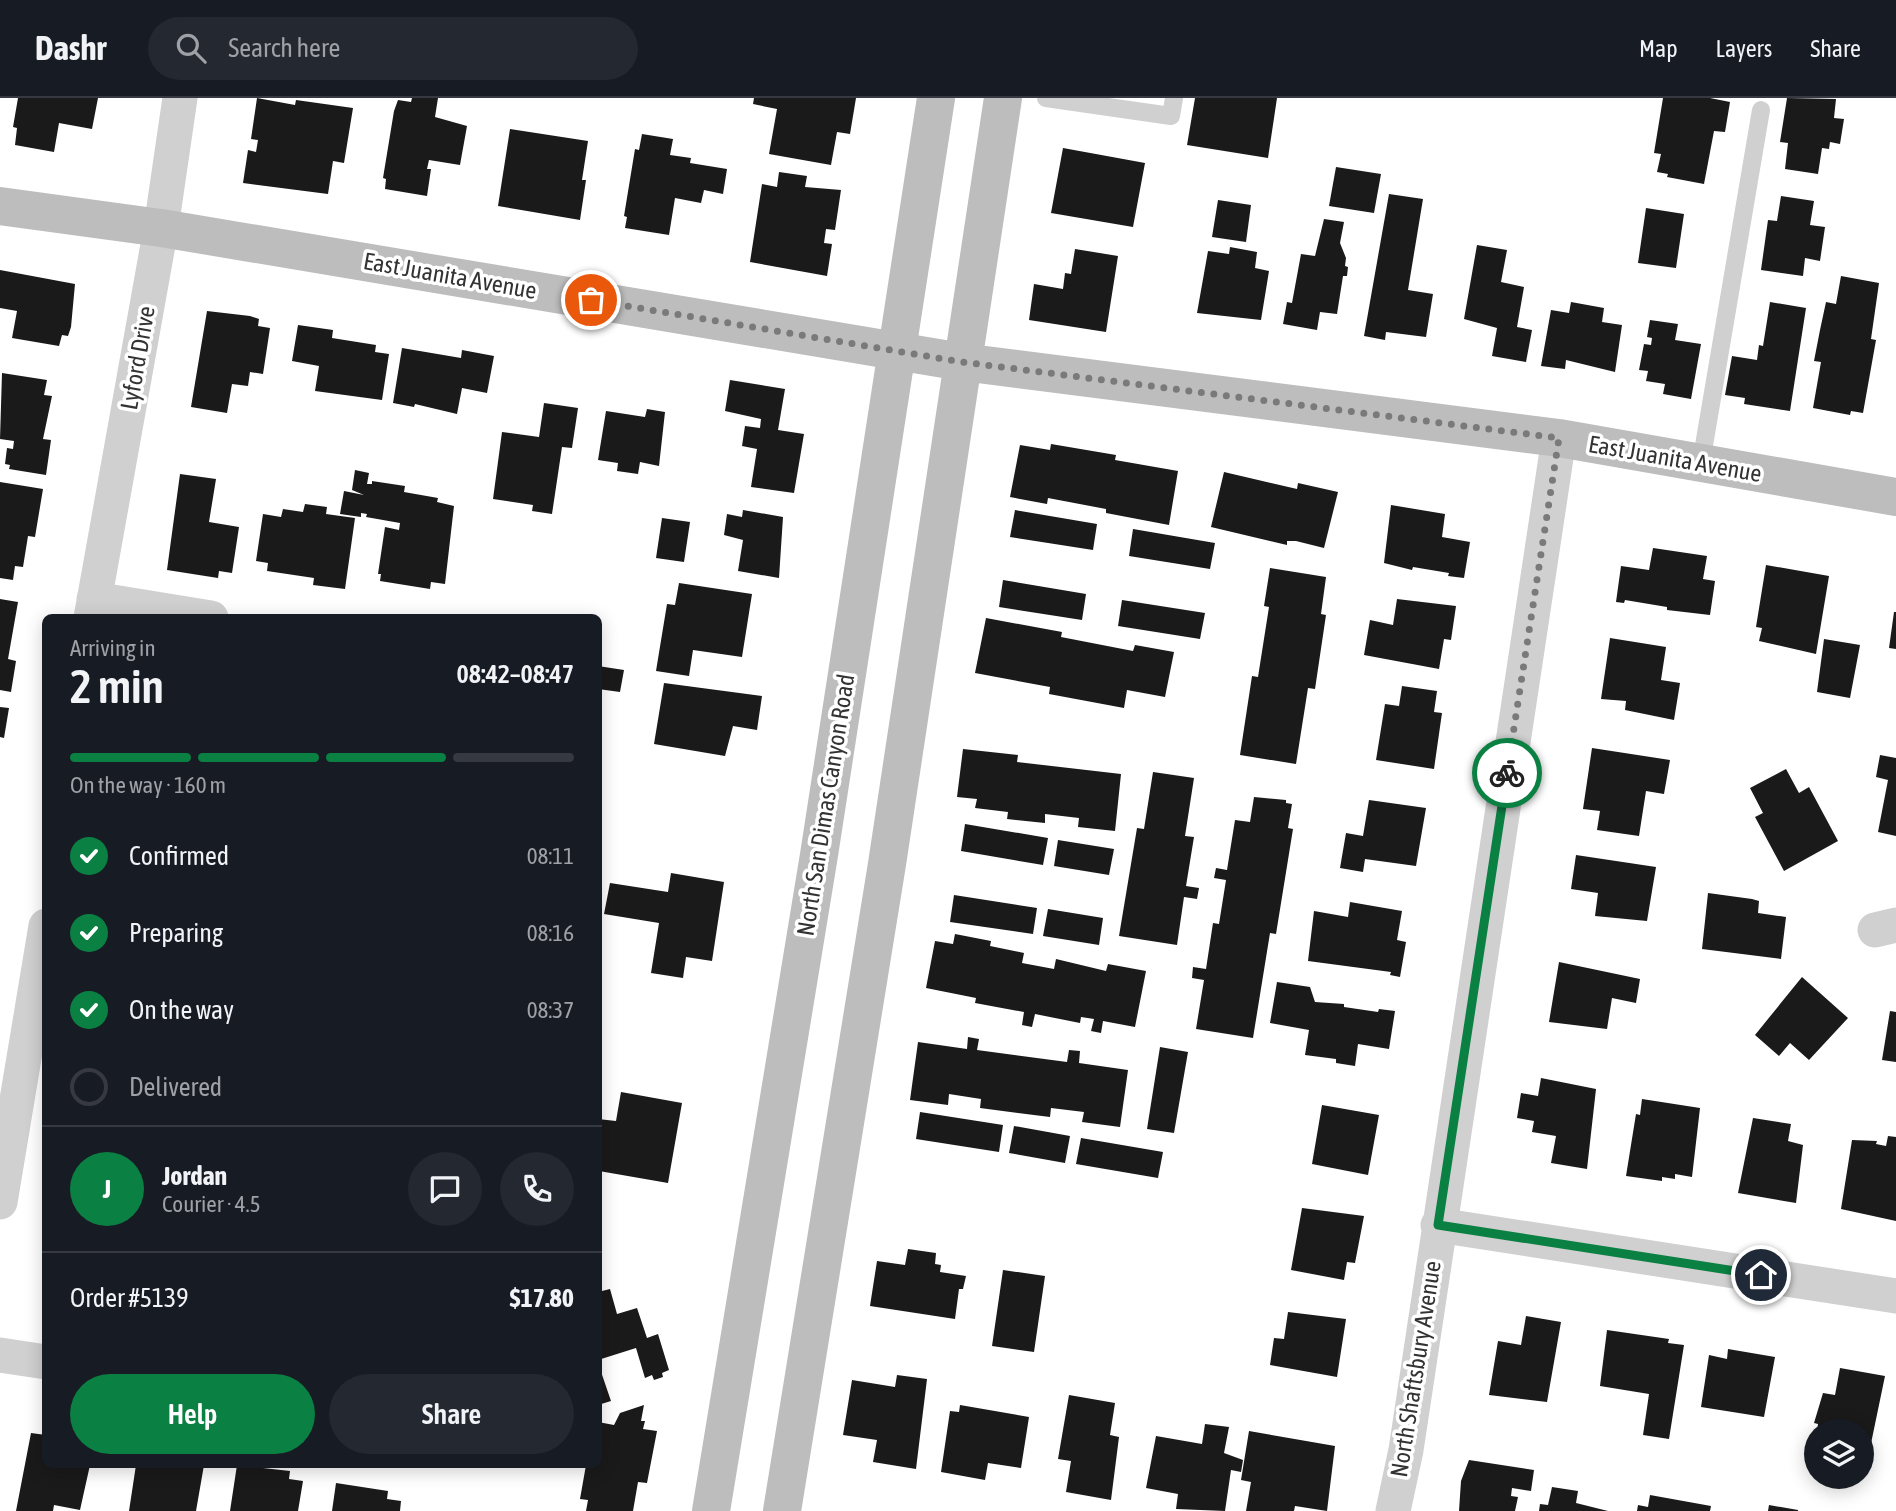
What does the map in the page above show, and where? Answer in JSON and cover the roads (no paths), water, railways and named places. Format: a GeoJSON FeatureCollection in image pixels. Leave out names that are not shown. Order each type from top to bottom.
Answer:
{"type":"FeatureCollection","features":[{"type":"Feature","properties":{"kind":"main road","name":"North San Dimas Canyon Road"},"geometry":{"type":"LineString","coordinates":[[717,1510],[936,98]]}},
{"type":"Feature","properties":{"kind":"main road"},"geometry":{"type":"LineString","coordinates":[[782,1511],[887,864],[1003,98]]}},
{"type":"Feature","properties":{"kind":"main road","name":"East Juanita Avenue"},"geometry":{"type":"LineString","coordinates":[[0,206],[162,228],[962,362],[1559,438],[1896,497]]}},
{"type":"Feature","properties":{"kind":"street","name":"Lyford Drive"},"geometry":{"type":"LineString","coordinates":[[93,608],[162,228],[180,98]]}},
{"type":"Feature","properties":{"kind":"street","name":"North Shaftsbury Avenue"},"geometry":{"type":"LineString","coordinates":[[1393,1511],[1406,1450],[1559,438]]}},
{"type":"Feature","properties":{"kind":"street"},"geometry":{"type":"LineString","coordinates":[[93,608],[164,614]]}},
{"type":"Feature","properties":{"kind":"street"},"geometry":{"type":"LineString","coordinates":[[0,1202],[42,976]]}},
{"type":"Feature","properties":{"kind":"street"},"geometry":{"type":"LineString","coordinates":[[1438,1225],[1896,1296]]}},
{"type":"Feature","properties":{"kind":"street"},"geometry":{"type":"LineString","coordinates":[[0,1354],[42,1361]]}},
{"type":"Feature","properties":{"kind":"lane"},"geometry":{"type":"LineString","coordinates":[[1046,98],[1171,116],[1174,98]]}},
{"type":"Feature","properties":{"kind":"lane"},"geometry":{"type":"LineString","coordinates":[[1701,463],[1761,110]]}}]}
